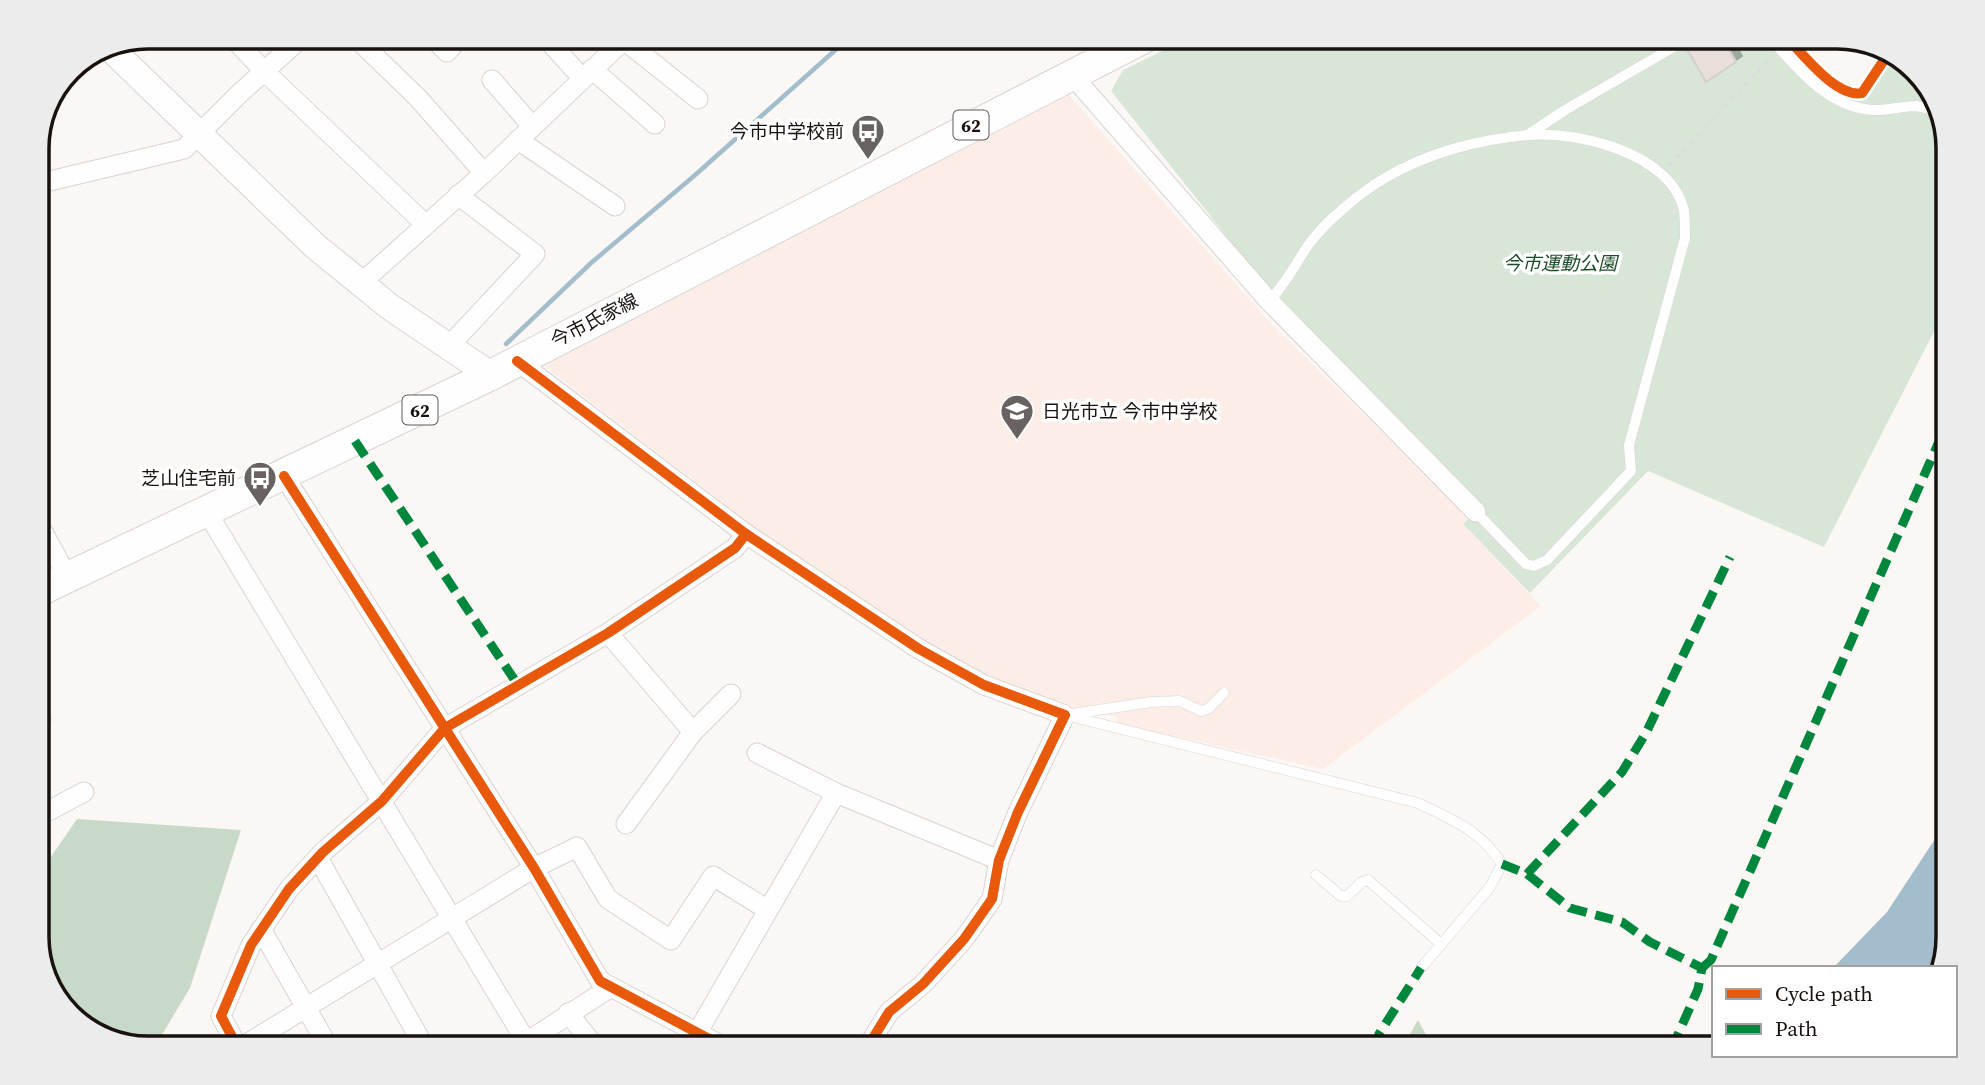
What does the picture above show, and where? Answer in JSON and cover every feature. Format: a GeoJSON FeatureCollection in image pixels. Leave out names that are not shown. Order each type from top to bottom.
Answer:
{"type":"FeatureCollection","features":[{"type":"Feature","properties":{"kind":"main road","name":"今市氏家線"},"geometry":{"type":"LineString","coordinates":[[49,587],[504,368],[1122,49]]}},
{"type":"Feature","properties":{"kind":"street"},"geometry":{"type":"LineString","coordinates":[[243,49],[425,224]]}},
{"type":"Feature","properties":{"kind":"street"},"geometry":{"type":"LineString","coordinates":[[49,181],[184,149],[289,49]]}},
{"type":"Feature","properties":{"kind":"street"},"geometry":{"type":"LineString","coordinates":[[367,49],[418,98],[484,173]]}},
{"type":"Feature","properties":{"kind":"street"},"geometry":{"type":"LineString","coordinates":[[559,49],[655,124]]}},
{"type":"Feature","properties":{"kind":"street"},"geometry":{"type":"LineString","coordinates":[[360,284],[484,173],[613,49]]}},
{"type":"Feature","properties":{"kind":"street"},"geometry":{"type":"LineString","coordinates":[[638,49],[698,99]]}},
{"type":"Feature","properties":{"kind":"street"},"geometry":{"type":"LineString","coordinates":[[116,54],[307,238],[360,284],[448,347],[504,368],[919,649],[961,674],[1065,715],[1018,812],[999,860],[992,899],[964,939],[923,984],[888,1012],[874,1036]]}},
{"type":"Feature","properties":{"kind":"street"},"geometry":{"type":"LineString","coordinates":[[1071,74],[1269,301],[1476,512]]}},
{"type":"Feature","properties":{"kind":"street"},"geometry":{"type":"LineString","coordinates":[[492,80],[525,133],[615,206]]}},
{"type":"Feature","properties":{"kind":"street"},"geometry":{"type":"LineString","coordinates":[[448,347],[535,254],[458,195]]}},
{"type":"Feature","properties":{"kind":"street"},"geometry":{"type":"LineString","coordinates":[[284,476],[534,868],[600,981],[703,1036]]}},
{"type":"Feature","properties":{"kind":"street"},"geometry":{"type":"LineString","coordinates":[[207,512],[521,1036]]}},
{"type":"Feature","properties":{"kind":"street"},"geometry":{"type":"LineString","coordinates":[[232,1036],[221,1016],[251,944],[261,929],[289,889],[317,858],[382,801],[445,728],[608,633],[735,548],[746,534]]}},
{"type":"Feature","properties":{"kind":"street"},"geometry":{"type":"LineString","coordinates":[[49,543],[68,578]]}},
{"type":"Feature","properties":{"kind":"street"},"geometry":{"type":"LineString","coordinates":[[608,633],[693,732]]}},
{"type":"Feature","properties":{"kind":"street"},"geometry":{"type":"LineString","coordinates":[[626,824],[693,732],[731,694]]}},
{"type":"Feature","properties":{"kind":"street"},"geometry":{"type":"LineString","coordinates":[[757,753],[836,793],[999,860]]}},
{"type":"Feature","properties":{"kind":"street"},"geometry":{"type":"LineString","coordinates":[[49,811],[84,792]]}},
{"type":"Feature","properties":{"kind":"street"},"geometry":{"type":"LineString","coordinates":[[697,1033],[836,793]]}},
{"type":"Feature","properties":{"kind":"street"},"geometry":{"type":"LineString","coordinates":[[259,1036],[534,868],[577,847],[608,899],[671,940],[713,876],[768,910]]}},
{"type":"Feature","properties":{"kind":"street"},"geometry":{"type":"LineString","coordinates":[[317,858],[418,1036]]}},
{"type":"Feature","properties":{"kind":"street"},"geometry":{"type":"LineString","coordinates":[[261,929],[322,1036]]}},
{"type":"Feature","properties":{"kind":"street"},"geometry":{"type":"LineString","coordinates":[[539,1036],[568,1013],[611,986]]}},
{"type":"Feature","properties":{"kind":"street"},"geometry":{"type":"LineString","coordinates":[[568,1013],[586,1036]]}},
{"type":"Feature","properties":{"kind":"lane"},"geometry":{"type":"LineString","coordinates":[[1529,135],[1565,110],[1670,49]]}},
{"type":"Feature","properties":{"kind":"lane"},"geometry":{"type":"LineString","coordinates":[[1782,49],[1802,74],[1829,96],[1858,107],[1877,110],[1916,106],[1928,108]]}},
{"type":"Feature","properties":{"kind":"lane"},"geometry":{"type":"LineString","coordinates":[[1269,301],[1284,286],[1310,243],[1361,195],[1384,178],[1457,147],[1529,135],[1570,138],[1623,149],[1662,173],[1684,209],[1685,238],[1629,445],[1631,471],[1546,560],[1534,566],[1526,564],[1476,512]]}},
{"type":"Feature","properties":{"kind":"lane"},"geometry":{"type":"LineString","coordinates":[[1065,715],[1151,702],[1180,701],[1201,710],[1208,709],[1224,693]]}},
{"type":"Feature","properties":{"kind":"lane"},"geometry":{"type":"LineString","coordinates":[[1065,715],[1418,803],[1466,826],[1483,839],[1502,864],[1490,887],[1421,968]]}},
{"type":"Feature","properties":{"kind":"lane"},"geometry":{"type":"LineString","coordinates":[[1316,875],[1341,897],[1347,896],[1368,880],[1441,944]]}},
{"type":"Feature","properties":{"kind":"path"},"geometry":{"type":"LineString","coordinates":[[1662,173],[1768,49]]}},
{"type":"Feature","properties":{"kind":"path"},"geometry":{"type":"LineString","coordinates":[[1798,49],[1805,57]]}},
{"type":"Feature","properties":{"kind":"shaded area","name":"日光市立 今市中学校"},"geometry":{"type":"Polygon","coordinates":[[[1069,95],[1273,326],[1471,517],[1464,525],[1541,606],[1323,769],[1118,724],[1117,717],[1058,704],[991,678],[934,647],[763,534],[544,366],[1069,95]]]}},
{"type":"Feature","properties":{"kind":"green space","name":"今市運動公園"},"geometry":{"type":"Polygon","coordinates":[[[1166,49],[1790,49],[1827,84],[1864,101],[1888,64],[1912,83],[1926,104],[1934,128],[1936,328],[1824,547],[1648,471],[1530,593],[1463,524],[1471,517],[1259,277],[1111,91],[1123,70],[1166,49]]]}},
{"type":"Feature","properties":{"kind":"green space"},"geometry":{"type":"Polygon","coordinates":[[[77,819],[241,830],[190,988],[161,1036],[122,1033],[104,1026],[73,1002],[59,981],[49,944],[49,860],[77,819]]]}},
{"type":"Feature","properties":{"kind":"green space"},"geometry":{"type":"Polygon","coordinates":[[[1418,1020],[1427,1036],[1409,1036],[1418,1020]]]}},
{"type":"Feature","properties":{"kind":"water"},"geometry":{"type":"Polygon","coordinates":[[[1936,838],[1936,937],[1932,966],[1835,966],[1887,912],[1936,838]]]}},
{"type":"Feature","properties":{"kind":"building"},"geometry":{"type":"Polygon","coordinates":[[[1687,49],[1731,49],[1736,62],[1706,82],[1687,49]]]}},
{"type":"Feature","properties":{"kind":"waterway"},"geometry":{"type":"LineString","coordinates":[[506,344],[591,263],[837,49]]}},
{"type":"Feature","properties":{"kind":"marked path"},"geometry":{"type":"LineString","coordinates":[[355,441],[518,685]]}},
{"type":"Feature","properties":{"kind":"marked path"},"geometry":{"type":"LineString","coordinates":[[1702,968],[1711,960],[1936,448]]}},
{"type":"Feature","properties":{"kind":"marked path"},"geometry":{"type":"LineString","coordinates":[[1527,874],[1622,772],[1646,733],[1730,557]]}},
{"type":"Feature","properties":{"kind":"marked path"},"geometry":{"type":"LineString","coordinates":[[1502,864],[1527,874],[1570,908],[1622,922],[1650,942],[1702,968],[1698,989],[1677,1036]]}},
{"type":"Feature","properties":{"kind":"marked path"},"geometry":{"type":"LineString","coordinates":[[1378,1036],[1421,968]]}},
{"type":"Feature","properties":{"kind":"cycle path"},"geometry":{"type":"LineString","coordinates":[[1798,49],[1831,82],[1852,93],[1862,93],[1884,61]]}},
{"type":"Feature","properties":{"kind":"cycle path"},"geometry":{"type":"LineString","coordinates":[[517,361],[746,534],[919,649],[984,685],[1065,715],[1018,812],[999,860],[992,899],[964,939],[923,984],[889,1012],[874,1036]]}},
{"type":"Feature","properties":{"kind":"cycle path"},"geometry":{"type":"LineString","coordinates":[[284,476],[534,868],[600,981],[703,1036]]}},
{"type":"Feature","properties":{"kind":"cycle path"},"geometry":{"type":"LineString","coordinates":[[232,1036],[221,1016],[251,945],[289,889],[323,852],[382,801],[445,728],[608,633],[735,548],[746,534]]}},
{"type":"Feature","properties":{"kind":"place","name":"今市中学校前"},"geometry":{"type":"Point","coordinates":[868,161]}},
{"type":"Feature","properties":{"kind":"place","name":"日光市立 今市中学校"},"geometry":{"type":"Point","coordinates":[1017,441]}},
{"type":"Feature","properties":{"kind":"place","name":"芝山住宅前"},"geometry":{"type":"Point","coordinates":[260,508]}}]}
